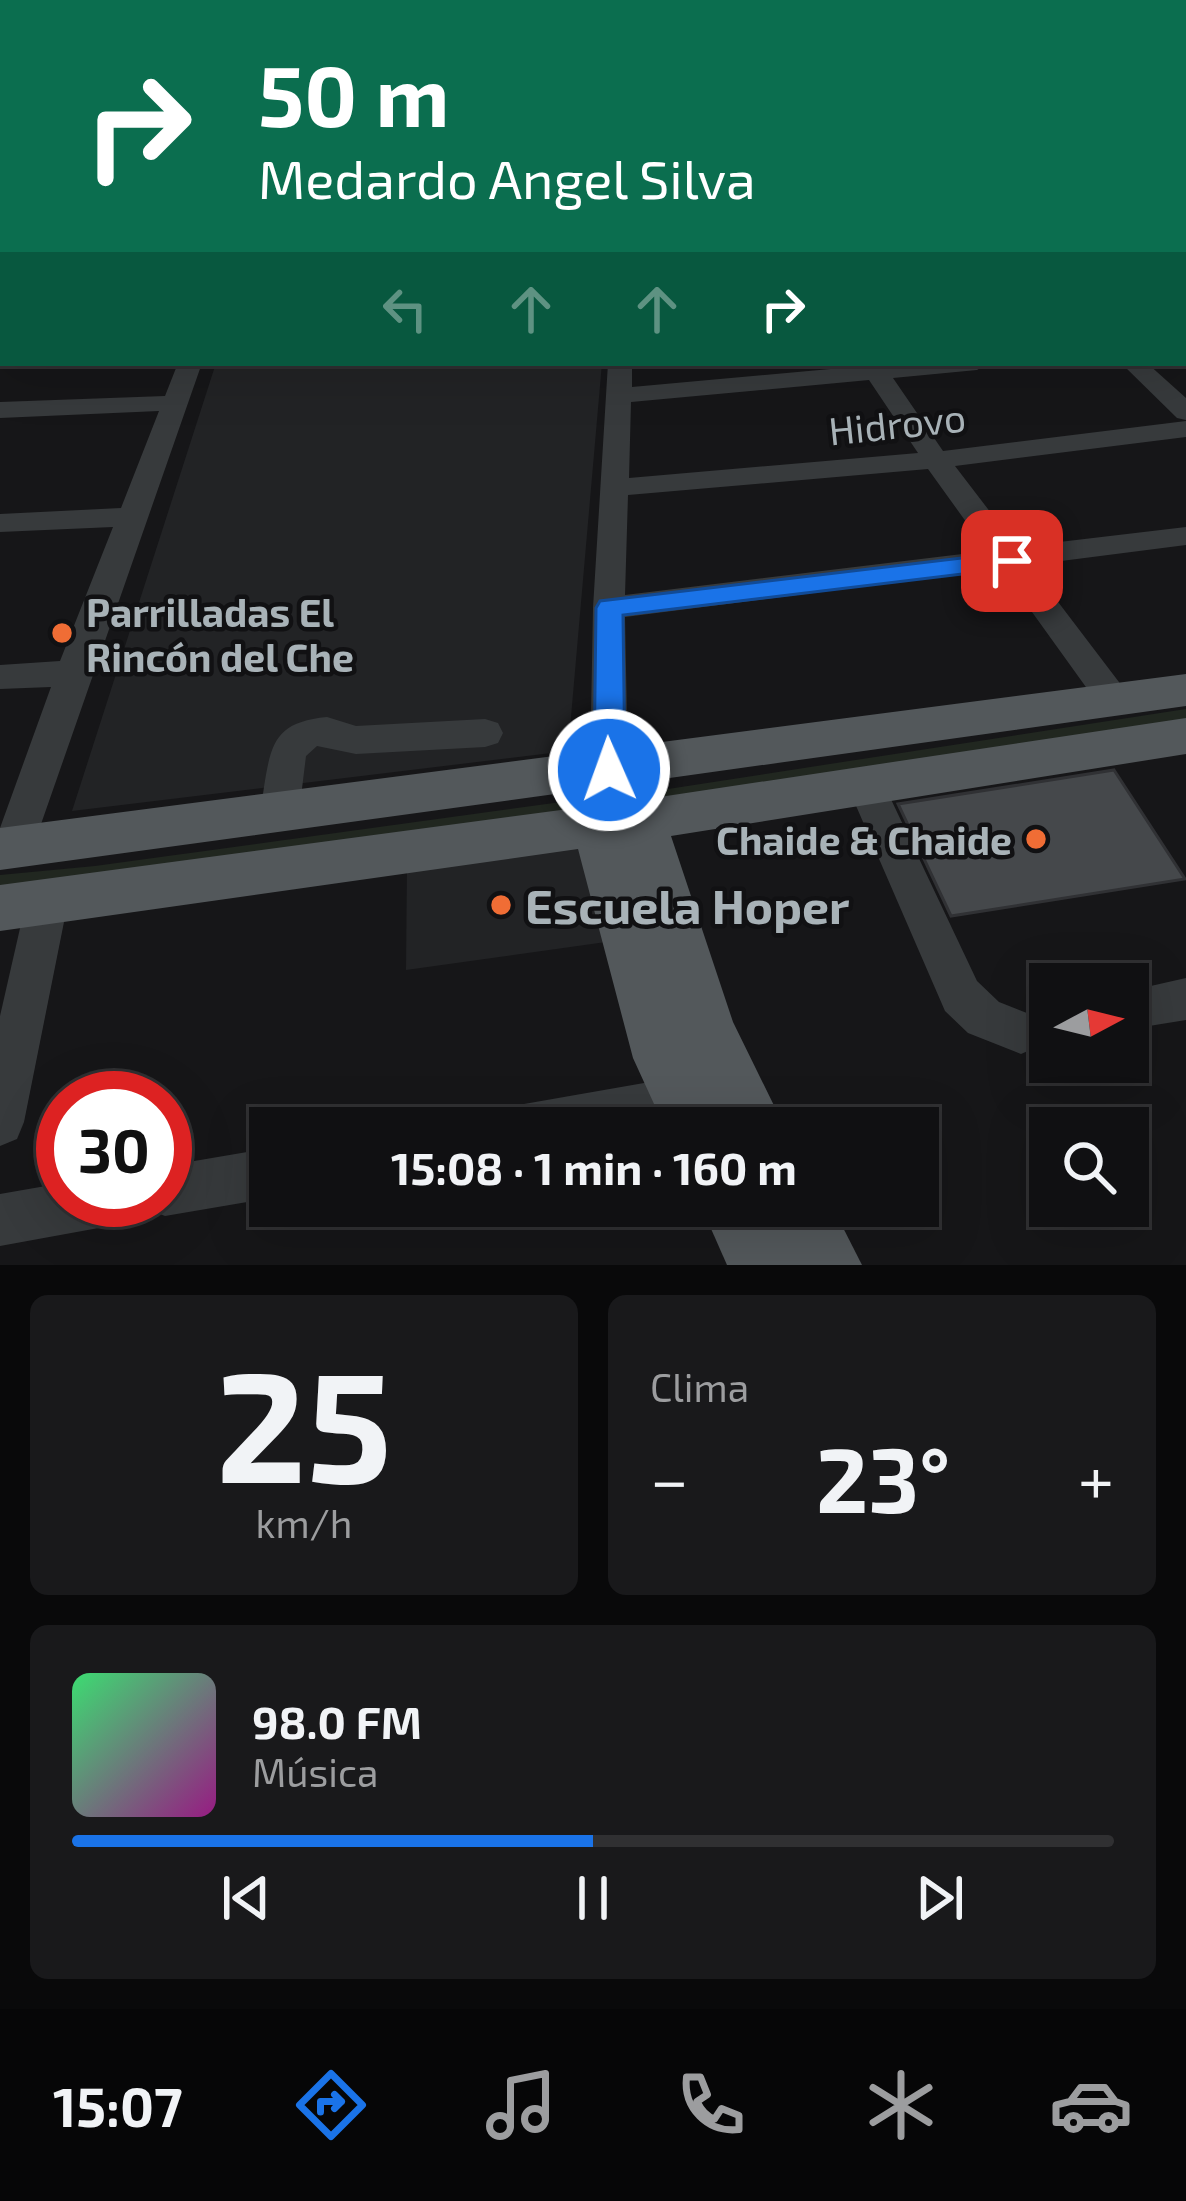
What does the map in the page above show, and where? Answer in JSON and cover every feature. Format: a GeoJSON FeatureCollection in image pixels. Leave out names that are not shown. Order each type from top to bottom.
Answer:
{"type":"FeatureCollection","features":[{"type":"Feature","properties":{"kind":"main road"},"geometry":{"type":"LineString","coordinates":[[7,848],[1186,690]]}},
{"type":"Feature","properties":{"kind":"main road"},"geometry":{"type":"LineString","coordinates":[[23,905],[619,823],[1186,736]]}},
{"type":"Feature","properties":{"kind":"main road"},"geometry":{"type":"LineString","coordinates":[[609,770],[663,1058],[688,1107]]}},
{"type":"Feature","properties":{"kind":"main road"},"geometry":{"type":"LineString","coordinates":[[619,823],[744,1107]]}},
{"type":"Feature","properties":{"kind":"main road"},"geometry":{"type":"LineString","coordinates":[[744,1227],[761,1265]]}},
{"type":"Feature","properties":{"kind":"main road"},"geometry":{"type":"LineString","coordinates":[[807,1227],[828,1265]]}},
{"type":"Feature","properties":{"kind":"street"},"geometry":{"type":"LineString","coordinates":[[7,848],[189,366]]}},
{"type":"Feature","properties":{"kind":"street"},"geometry":{"type":"LineString","coordinates":[[609,770],[609,608],[620,366]]}},
{"type":"Feature","properties":{"kind":"street"},"geometry":{"type":"LineString","coordinates":[[619,396],[834,370],[877,373],[947,366]]}},
{"type":"Feature","properties":{"kind":"street"},"geometry":{"type":"LineString","coordinates":[[1136,366],[1186,412]]}},
{"type":"Feature","properties":{"kind":"street"},"geometry":{"type":"LineString","coordinates":[[877,373],[1114,699]]}},
{"type":"Feature","properties":{"kind":"street"},"geometry":{"type":"LineString","coordinates":[[0,410],[174,403]]}},
{"type":"Feature","properties":{"kind":"street","name":"Hidrovo"},"geometry":{"type":"LineString","coordinates":[[614,488],[936,460],[1186,429]]}},
{"type":"Feature","properties":{"kind":"street"},"geometry":{"type":"LineString","coordinates":[[0,523],[133,517]]}},
{"type":"Feature","properties":{"kind":"street"},"geometry":{"type":"LineString","coordinates":[[609,608],[1186,536]]}},
{"type":"Feature","properties":{"kind":"street"},"geometry":{"type":"LineString","coordinates":[[0,677],[73,673]]}},
{"type":"Feature","properties":{"kind":"street"},"geometry":{"type":"LineString","coordinates":[[280,813],[288,750],[308,733],[327,731],[356,740],[485,733]]}},
{"type":"Feature","properties":{"kind":"street"},"geometry":{"type":"LineString","coordinates":[[866,785],[961,996],[984,1018],[1021,1032]]}},
{"type":"Feature","properties":{"kind":"street"},"geometry":{"type":"LineString","coordinates":[[0,1123],[23,905]]}},
{"type":"Feature","properties":{"kind":"street"},"geometry":{"type":"LineString","coordinates":[[192,1186],[249,1177]]}},
{"type":"Feature","properties":{"kind":"street"},"geometry":{"type":"LineString","coordinates":[[0,1220],[36,1214]]}},
{"type":"Feature","properties":{"kind":"shaded area"},"geometry":{"type":"Polygon","coordinates":[[[215,366],[602,366],[568,751],[72,811],[215,366]]]}},
{"type":"Feature","properties":{"kind":"shaded area"},"geometry":{"type":"Polygon","coordinates":[[[1186,709],[1186,721],[644,802],[642,793],[1186,709]]]}},
{"type":"Feature","properties":{"kind":"shaded area"},"geometry":{"type":"Polygon","coordinates":[[[576,800],[578,812],[0,887],[0,875],[576,800]]]}},
{"type":"Feature","properties":{"kind":"shaded area","name":"Escuela Hoper"},"geometry":{"type":"Polygon","coordinates":[[[577,845],[606,942],[406,970],[407,867],[577,845]]]}},
{"type":"Feature","properties":{"kind":"building","name":"Chaide & Chaide"},"geometry":{"type":"Polygon","coordinates":[[[1114,770],[1185,879],[951,916],[898,804],[1114,770]]]}},
{"type":"Feature","properties":{"kind":"place","name":"Parrilladas El Rincón del Che"},"geometry":{"type":"Point","coordinates":[62,633]}},
{"type":"Feature","properties":{"kind":"place","name":"Chaide & Chaide"},"geometry":{"type":"Point","coordinates":[1036,839]}},
{"type":"Feature","properties":{"kind":"place","name":"Escuela Hoper"},"geometry":{"type":"Point","coordinates":[501,905]}},
{"type":"Feature","properties":{"kind":"route"},"geometry":{"type":"LineString","coordinates":[[609,770],[609,608],[1012,561]]}}]}
